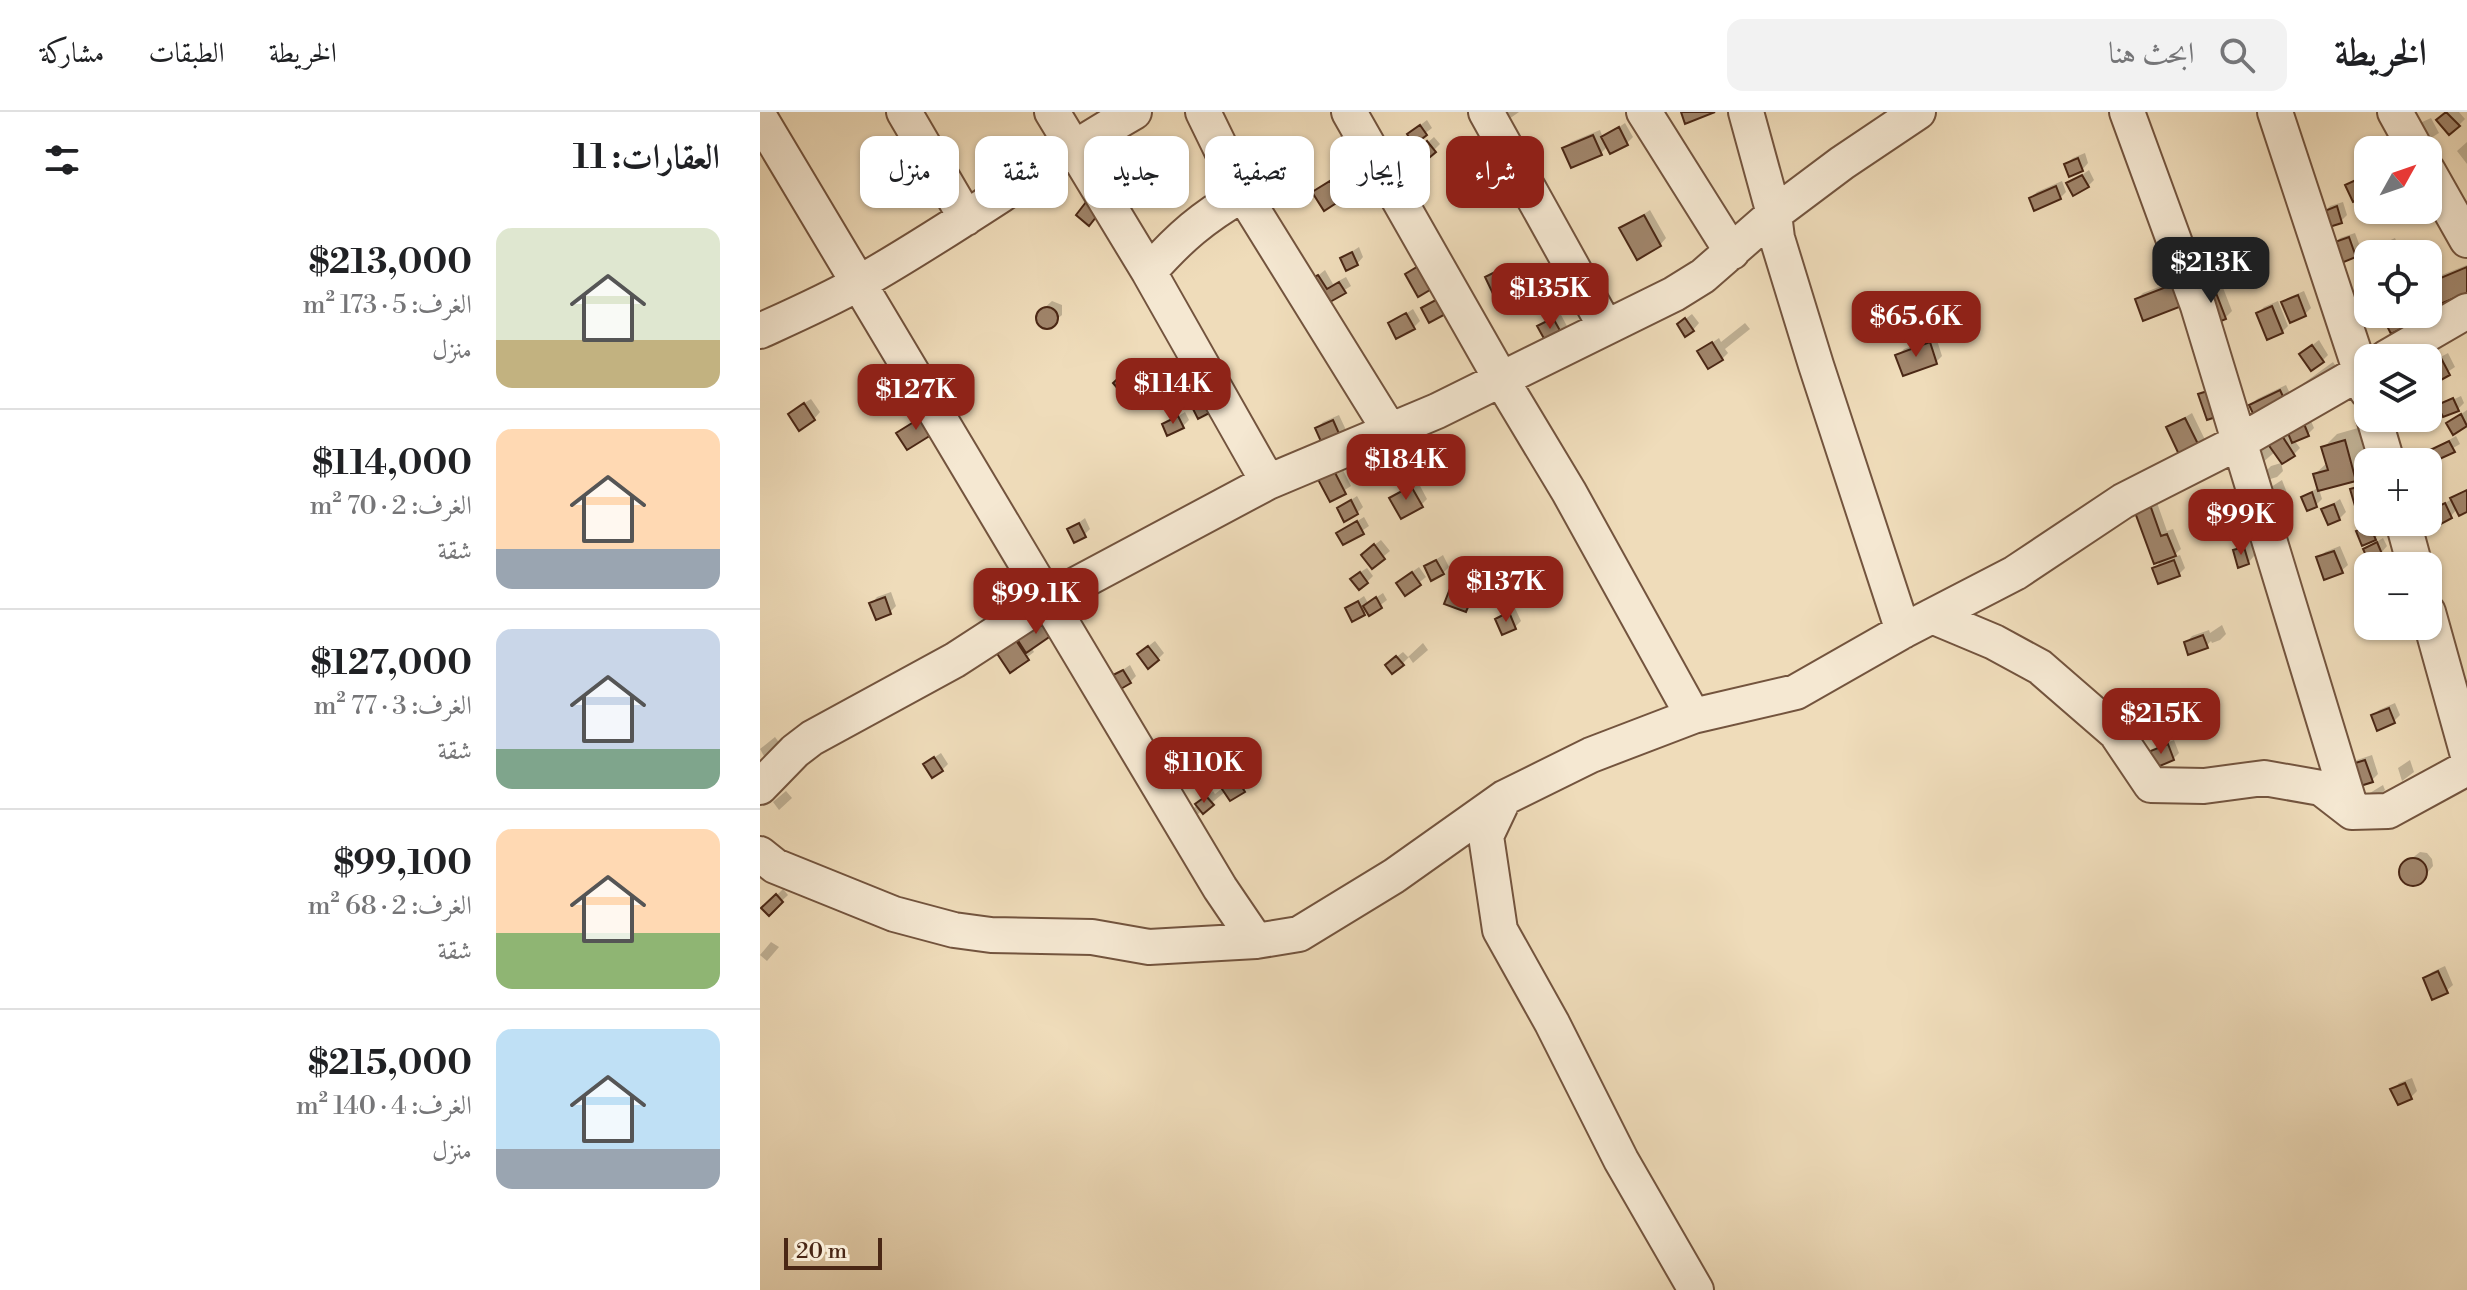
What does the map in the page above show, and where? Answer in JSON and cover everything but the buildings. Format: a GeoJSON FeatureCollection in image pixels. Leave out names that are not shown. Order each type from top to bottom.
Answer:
{"type":"FeatureCollection","features":[{"type":"Feature","properties":{"kind":"street"},"geometry":{"type":"LineString","coordinates":[[904,112],[966,218]]}},
{"type":"Feature","properties":{"kind":"street"},"geometry":{"type":"LineString","coordinates":[[1052,112],[1149,272],[1268,482]]}},
{"type":"Feature","properties":{"kind":"street"},"geometry":{"type":"LineString","coordinates":[[760,331],[857,284],[966,218],[1072,147],[1134,112]]}},
{"type":"Feature","properties":{"kind":"street"},"geometry":{"type":"LineString","coordinates":[[1203,112],[1215,136]]}},
{"type":"Feature","properties":{"kind":"street"},"geometry":{"type":"LineString","coordinates":[[1349,112],[1569,492],[1693,716]]}},
{"type":"Feature","properties":{"kind":"street"},"geometry":{"type":"LineString","coordinates":[[1486,112],[1605,326]]}},
{"type":"Feature","properties":{"kind":"street"},"geometry":{"type":"LineString","coordinates":[[1644,112],[1732,252]]}},
{"type":"Feature","properties":{"kind":"street"},"geometry":{"type":"LineString","coordinates":[[1746,112],[1774,214],[1777,238],[1816,365],[1918,623]]}},
{"type":"Feature","properties":{"kind":"street"},"geometry":{"type":"LineString","coordinates":[[760,787],[812,738],[955,660],[1049,599],[1268,482],[1390,431],[1684,288],[1703,276],[1774,214],[1918,112]]}},
{"type":"Feature","properties":{"kind":"street"},"geometry":{"type":"LineString","coordinates":[[2127,112],[2198,306],[2352,812]]}},
{"type":"Feature","properties":{"kind":"street"},"geometry":{"type":"LineString","coordinates":[[2275,112],[2360,344]]}},
{"type":"Feature","properties":{"kind":"street"},"geometry":{"type":"LineString","coordinates":[[2395,112],[2408,136]]}},
{"type":"Feature","properties":{"kind":"street"},"geometry":{"type":"LineString","coordinates":[[760,118],[1220,888],[1256,941]]}},
{"type":"Feature","properties":{"kind":"street"},"geometry":{"type":"LineString","coordinates":[[2442,196],[2467,240]]}},
{"type":"Feature","properties":{"kind":"street"},"geometry":{"type":"LineString","coordinates":[[1149,272],[1188,231],[1219,208]]}},
{"type":"Feature","properties":{"kind":"street"},"geometry":{"type":"LineString","coordinates":[[1252,208],[1390,431]]}},
{"type":"Feature","properties":{"kind":"street"},"geometry":{"type":"LineString","coordinates":[[2416,344],[2467,311]]}},
{"type":"Feature","properties":{"kind":"street"},"geometry":{"type":"LineString","coordinates":[[760,854],[775,866],[894,914],[954,930],[991,935],[1092,937],[1149,947],[1256,941],[1299,934],[1394,876],[1504,798],[1591,755],[1693,716],[1796,692],[2015,573],[2123,501],[2354,382]]}},
{"type":"Feature","properties":{"kind":"street"},"geometry":{"type":"LineString","coordinates":[[1918,623],[1994,642],[2040,667],[2116,733],[2151,785],[2204,786],[2264,778],[2321,788],[2352,812],[2388,811],[2467,768]]}},
{"type":"Feature","properties":{"kind":"street"},"geometry":{"type":"LineString","coordinates":[[2436,640],[2467,752]]}},
{"type":"Feature","properties":{"kind":"street"},"geometry":{"type":"LineString","coordinates":[[1504,798],[1486,836],[1500,930],[1552,1023],[1621,1160],[1696,1290]]}}]}
